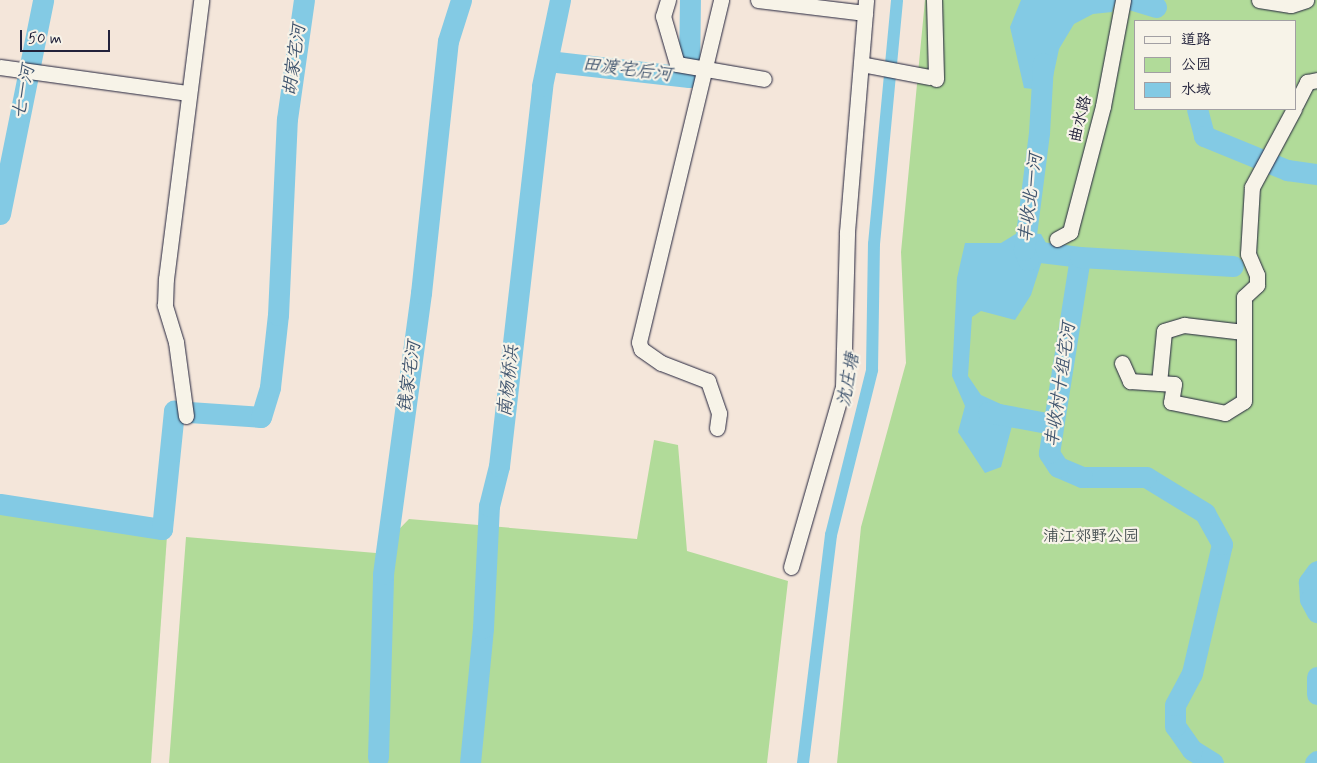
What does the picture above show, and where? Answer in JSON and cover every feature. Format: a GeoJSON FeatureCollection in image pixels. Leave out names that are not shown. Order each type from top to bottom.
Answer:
{"type":"FeatureCollection","features":[{"type":"Feature","properties":{"kind":"street"},"geometry":{"type":"LineString","coordinates":[[185,411],[165,305],[188,92],[201,0]]}},
{"type":"Feature","properties":{"kind":"street"},"geometry":{"type":"LineString","coordinates":[[668,0],[663,16],[677,64],[764,79]]}},
{"type":"Feature","properties":{"kind":"street"},"geometry":{"type":"LineString","coordinates":[[717,428],[719,413],[708,381],[661,363],[641,350],[639,342],[702,69],[721,0]]}},
{"type":"Feature","properties":{"kind":"street"},"geometry":{"type":"LineString","coordinates":[[758,0],[865,7],[863,65],[847,232],[842,387],[791,567]]}},
{"type":"Feature","properties":{"kind":"street"},"geometry":{"type":"LineString","coordinates":[[863,65],[933,78],[934,0]]}},
{"type":"Feature","properties":{"kind":"street"},"geometry":{"type":"LineString","coordinates":[[1259,0],[1291,5],[1306,0]]}},
{"type":"Feature","properties":{"kind":"street","name":"曲水路"},"geometry":{"type":"LineString","coordinates":[[1057,239],[1070,232],[1122,7]]}},
{"type":"Feature","properties":{"kind":"street"},"geometry":{"type":"LineString","coordinates":[[0,67],[188,92]]}},
{"type":"Feature","properties":{"kind":"street"},"geometry":{"type":"LineString","coordinates":[[1297,102],[1307,82],[1317,80]]}},
{"type":"Feature","properties":{"kind":"street"},"geometry":{"type":"LineString","coordinates":[[1122,363],[1130,381],[1174,384],[1171,402],[1225,413],[1244,401],[1244,297],[1257,285],[1248,254],[1252,187],[1293,110]]}},
{"type":"Feature","properties":{"kind":"street"},"geometry":{"type":"LineString","coordinates":[[1158,383],[1164,331],[1184,325],[1244,332]]}},
{"type":"Feature","properties":{"kind":"green space","name":"浦江郊野公园"},"geometry":{"type":"Polygon","coordinates":[[[925,0],[1317,0],[1317,763],[837,763],[861,527],[906,363],[901,252],[925,0]]]}},
{"type":"Feature","properties":{"kind":"green space"},"geometry":{"type":"Polygon","coordinates":[[[654,440],[678,445],[687,551],[788,581],[767,763],[169,763],[186,537],[376,553],[409,519],[637,539],[654,440]]]}},
{"type":"Feature","properties":{"kind":"green space"},"geometry":{"type":"Polygon","coordinates":[[[0,508],[167,536],[151,763],[0,763],[0,508]]]}},
{"type":"Feature","properties":{"kind":"water"},"geometry":{"type":"Polygon","coordinates":[[[1021,0],[1116,0],[1112,12],[1093,14],[1074,24],[1059,49],[1050,91],[1024,88],[1010,27],[1021,0]]]}},
{"type":"Feature","properties":{"kind":"water"},"geometry":{"type":"Polygon","coordinates":[[[1019,232],[1041,234],[1047,245],[1031,295],[1015,320],[981,311],[972,317],[968,376],[981,395],[1016,411],[1001,467],[985,473],[958,432],[965,406],[952,376],[957,278],[965,243],[1001,243],[1019,232]]]}},
{"type":"Feature","properties":{"kind":"waterway","name":"七一河"},"geometry":{"type":"LineString","coordinates":[[0,214],[43,0]]}},
{"type":"Feature","properties":{"kind":"waterway","name":"钱家宅河"},"geometry":{"type":"LineString","coordinates":[[0,504],[162,529],[174,411],[261,417],[270,387],[278,315],[287,119],[304,0]]}},
{"type":"Feature","properties":{"kind":"waterway","name":"钱家宅河"},"geometry":{"type":"LineString","coordinates":[[378,757],[383,574],[421,293],[448,41],[461,0]]}},
{"type":"Feature","properties":{"kind":"waterway","name":"南杨桥浜"},"geometry":{"type":"LineString","coordinates":[[470,763],[483,628],[489,506],[499,466],[542,86],[560,0]]}},
{"type":"Feature","properties":{"kind":"waterway","name":"田渡宅后河"},"geometry":{"type":"LineString","coordinates":[[548,61],[689,77],[690,0]]}},
{"type":"Feature","properties":{"kind":"waterway","name":"沈庄塘"},"geometry":{"type":"LineString","coordinates":[[803,763],[831,535],[872,370],[874,244],[897,0]]}},
{"type":"Feature","properties":{"kind":"waterway"},"geometry":{"type":"LineString","coordinates":[[1133,0],[1156,7]]}},
{"type":"Feature","properties":{"kind":"waterway","name":"丰收北一河"},"geometry":{"type":"LineString","coordinates":[[1028,260],[1024,250],[1039,133],[1043,63]]}},
{"type":"Feature","properties":{"kind":"waterway"},"geometry":{"type":"LineString","coordinates":[[1197,110],[1204,136],[1287,170],[1317,174]]}},
{"type":"Feature","properties":{"kind":"waterway"},"geometry":{"type":"LineString","coordinates":[[1024,250],[1080,257]]}},
{"type":"Feature","properties":{"kind":"waterway","name":"丰收村十组宅河"},"geometry":{"type":"LineString","coordinates":[[1213,763],[1192,750],[1175,726],[1175,705],[1192,673],[1222,544],[1205,513],[1146,477],[1082,477],[1058,467],[1049,453],[1080,257],[1233,266]]}},
{"type":"Feature","properties":{"kind":"waterway","name":"丰收北一河"},"geometry":{"type":"LineString","coordinates":[[988,412],[1052,424]]}},
{"type":"Feature","properties":{"kind":"waterway"},"geometry":{"type":"LineString","coordinates":[[1317,571],[1309,582],[1310,599],[1317,612]]}},
{"type":"Feature","properties":{"kind":"waterway"},"geometry":{"type":"LineString","coordinates":[[1317,677],[1317,694]]}},
{"type":"Feature","properties":{"kind":"water label","name":"胡家宅河"},"geometry":{"type":"Point","coordinates":[295,60]}}]}
